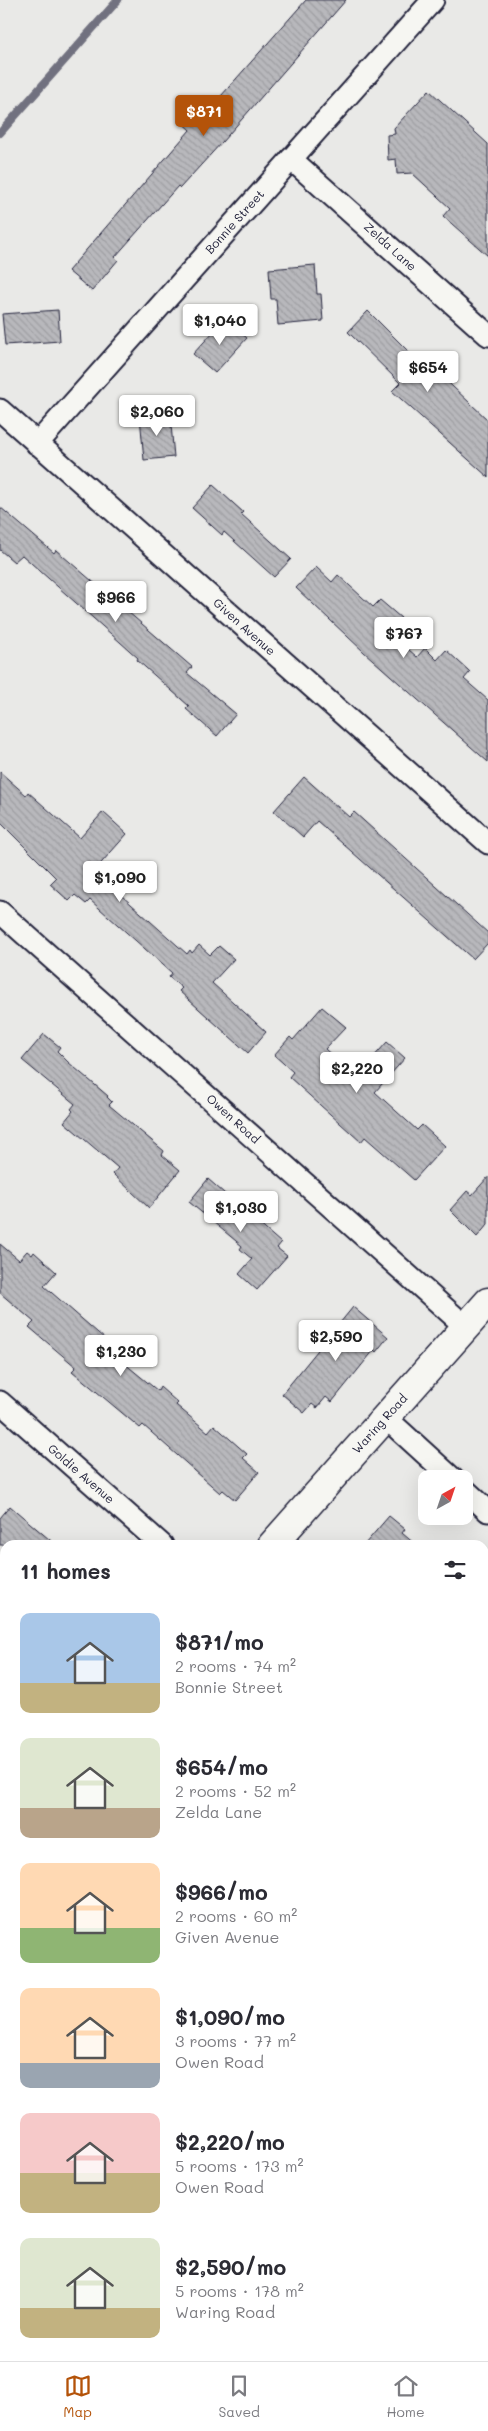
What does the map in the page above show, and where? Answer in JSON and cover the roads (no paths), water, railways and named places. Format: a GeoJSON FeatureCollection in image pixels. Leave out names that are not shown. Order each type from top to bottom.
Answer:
{"type":"FeatureCollection","features":[{"type":"Feature","properties":{"kind":"street","name":"Bonnie Street"},"geometry":{"type":"LineString","coordinates":[[38,444],[433,0]]}},
{"type":"Feature","properties":{"kind":"street","name":"Zelda Lane"},"geometry":{"type":"LineString","coordinates":[[291,158],[488,334]]}},
{"type":"Feature","properties":{"kind":"street","name":"Given Avenue"},"geometry":{"type":"LineString","coordinates":[[0,410],[488,843]]}},
{"type":"Feature","properties":{"kind":"street","name":"Owen Road"},"geometry":{"type":"LineString","coordinates":[[0,912],[466,1327]]}},
{"type":"Feature","properties":{"kind":"street","name":"Waring Road"},"geometry":{"type":"LineString","coordinates":[[276,1540],[488,1302]]}},
{"type":"Feature","properties":{"kind":"street","name":"Goldie Avenue"},"geometry":{"type":"LineString","coordinates":[[0,1402],[156,1540]]}},
{"type":"Feature","properties":{"kind":"street"},"geometry":{"type":"LineString","coordinates":[[386,1418],[443,1470]]}},
{"type":"Feature","properties":{"kind":"street"},"geometry":{"type":"LineString","coordinates":[[473,1497],[488,1511]]}},
{"type":"Feature","properties":{"kind":"waterway"},"geometry":{"type":"LineString","coordinates":[[0,133],[118,0]]}}]}
